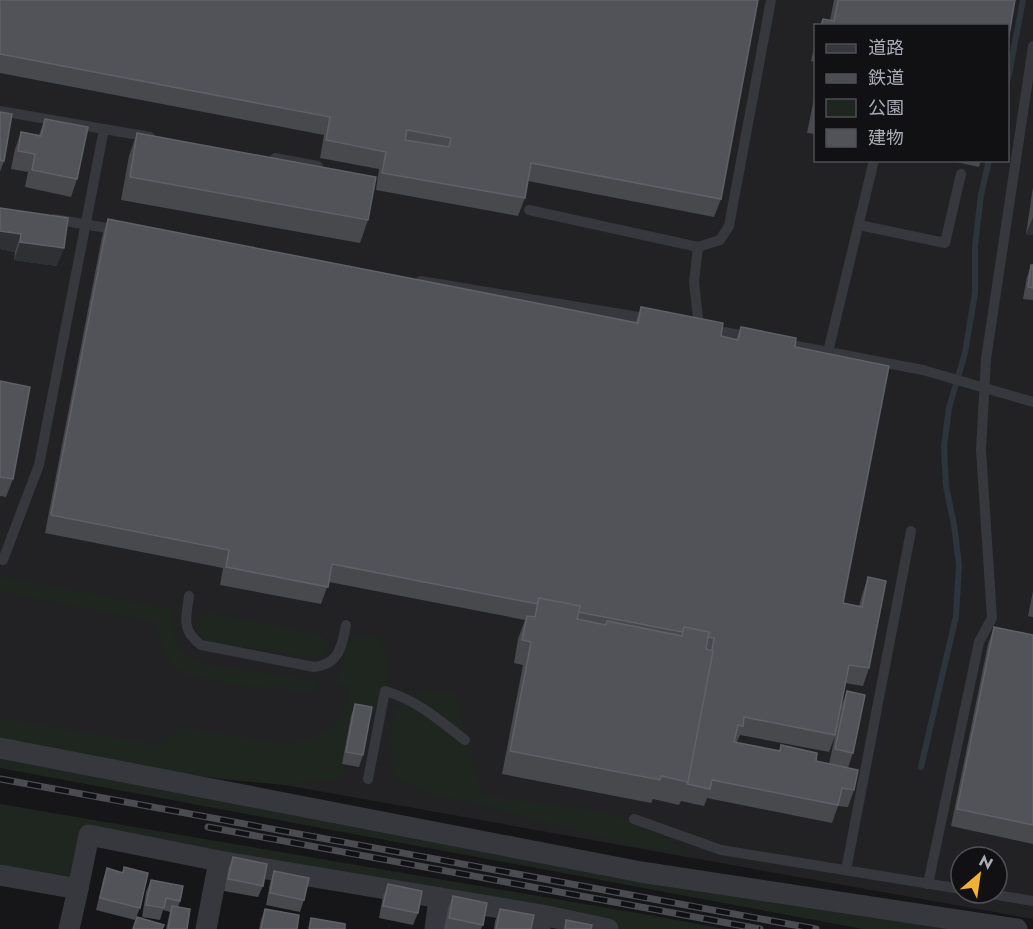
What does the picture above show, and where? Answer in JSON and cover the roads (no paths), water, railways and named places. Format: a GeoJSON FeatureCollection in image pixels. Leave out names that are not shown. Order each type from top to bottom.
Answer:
{"type":"FeatureCollection","features":[{"type":"Feature","properties":{"kind":"street"},"geometry":{"type":"LineString","coordinates":[[0,748],[641,872],[1017,929]]}},
{"type":"Feature","properties":{"kind":"street"},"geometry":{"type":"LineString","coordinates":[[69,929],[89,835],[219,861],[439,898],[541,922],[608,929]]}},
{"type":"Feature","properties":{"kind":"street"},"geometry":{"type":"LineString","coordinates":[[206,929],[219,861]]}},
{"type":"Feature","properties":{"kind":"street"},"geometry":{"type":"LineString","coordinates":[[0,875],[78,889]]}},
{"type":"Feature","properties":{"kind":"street"},"geometry":{"type":"LineString","coordinates":[[435,929],[439,898]]}},
{"type":"Feature","properties":{"kind":"lane"},"geometry":{"type":"LineString","coordinates":[[530,210],[698,247],[720,240],[729,226],[771,0]]}},
{"type":"Feature","properties":{"kind":"lane"},"geometry":{"type":"LineString","coordinates":[[928,884],[979,642],[992,618],[981,450],[986,358],[1033,46]]}},
{"type":"Feature","properties":{"kind":"lane"},"geometry":{"type":"LineString","coordinates":[[0,111],[160,138]]}},
{"type":"Feature","properties":{"kind":"lane"},"geometry":{"type":"LineString","coordinates":[[3,560],[39,465],[104,129]]}},
{"type":"Feature","properties":{"kind":"lane"},"geometry":{"type":"LineString","coordinates":[[262,156],[318,166]]}},
{"type":"Feature","properties":{"kind":"lane"},"geometry":{"type":"LineString","coordinates":[[828,352],[874,162]]}},
{"type":"Feature","properties":{"kind":"lane"},"geometry":{"type":"LineString","coordinates":[[859,225],[945,243],[961,174]]}},
{"type":"Feature","properties":{"kind":"lane"},"geometry":{"type":"LineString","coordinates":[[43,217],[133,233]]}},
{"type":"Feature","properties":{"kind":"lane"},"geometry":{"type":"LineString","coordinates":[[698,247],[694,282],[699,327]]}},
{"type":"Feature","properties":{"kind":"lane"},"geometry":{"type":"LineString","coordinates":[[416,280],[663,321]]}},
{"type":"Feature","properties":{"kind":"lane"},"geometry":{"type":"LineString","coordinates":[[687,326],[757,339]]}},
{"type":"Feature","properties":{"kind":"lane"},"geometry":{"type":"LineString","coordinates":[[769,341],[922,370],[1033,402]]}},
{"type":"Feature","properties":{"kind":"lane"},"geometry":{"type":"LineString","coordinates":[[846,870],[911,531]]}},
{"type":"Feature","properties":{"kind":"lane"},"geometry":{"type":"LineString","coordinates":[[189,596],[186,628],[191,638],[201,645],[314,667],[324,666],[331,662],[339,652],[346,625]]}},
{"type":"Feature","properties":{"kind":"lane"},"geometry":{"type":"LineString","coordinates":[[368,779],[385,691],[404,696],[426,709],[465,740]]}},
{"type":"Feature","properties":{"kind":"lane"},"geometry":{"type":"LineString","coordinates":[[634,819],[721,850],[949,887]]}},
{"type":"Feature","properties":{"kind":"lane"},"geometry":{"type":"LineString","coordinates":[[1009,897],[1033,901]]}},
{"type":"Feature","properties":{"kind":"waterway"},"geometry":{"type":"LineString","coordinates":[[1009,74],[1023,0]]}},
{"type":"Feature","properties":{"kind":"waterway"},"geometry":{"type":"LineString","coordinates":[[921,767],[956,616],[959,565],[946,486],[944,446],[949,408],[965,353],[975,293],[975,246],[981,195],[989,162]]}},
{"type":"Feature","properties":{"kind":"railway"},"geometry":{"type":"LineString","coordinates":[[0,779],[816,929]]}},
{"type":"Feature","properties":{"kind":"railway"},"geometry":{"type":"LineString","coordinates":[[208,827],[760,929]]}}]}
